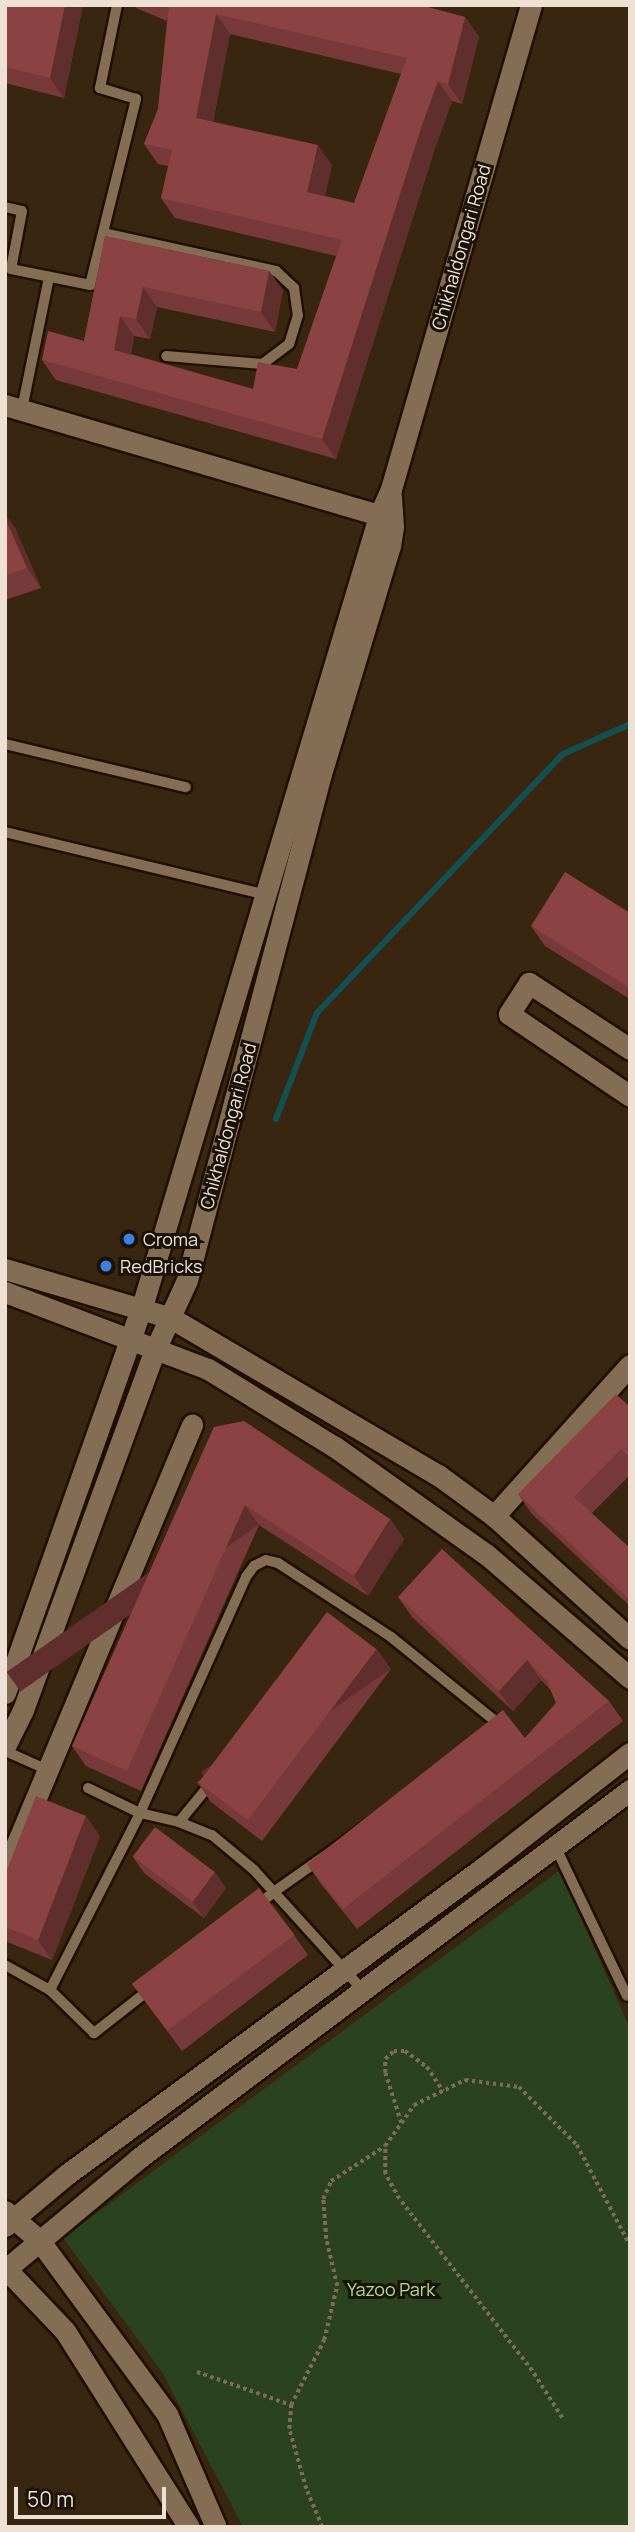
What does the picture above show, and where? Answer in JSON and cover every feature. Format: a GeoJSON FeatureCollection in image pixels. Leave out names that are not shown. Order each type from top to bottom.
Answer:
{"type":"FeatureCollection","features":[{"type":"Feature","properties":{"kind":"street","name":"Chikhaldongari Road"},"geometry":{"type":"LineString","coordinates":[[5,1693],[141,1310],[264,894],[385,517],[531,5]]}},
{"type":"Feature","properties":{"kind":"street"},"geometry":{"type":"LineString","coordinates":[[13,407],[385,517]]}},
{"type":"Feature","properties":{"kind":"street","name":"Chikhaldongari Road"},"geometry":{"type":"LineString","coordinates":[[5,1749],[23,1710],[155,1350],[187,1280],[321,774],[390,546],[385,517]]}},
{"type":"Feature","properties":{"kind":"street"},"geometry":{"type":"LineString","coordinates":[[630,1049],[529,983],[509,1014],[630,1096]]}},
{"type":"Feature","properties":{"kind":"street"},"geometry":{"type":"LineString","coordinates":[[5,1269],[171,1318],[438,1475],[494,1516],[630,1639]]}},
{"type":"Feature","properties":{"kind":"street"},"geometry":{"type":"LineString","coordinates":[[5,1292],[208,1369],[335,1447],[487,1555],[630,1678]]}},
{"type":"Feature","properties":{"kind":"street"},"geometry":{"type":"LineString","coordinates":[[494,1516],[630,1365]]}},
{"type":"Feature","properties":{"kind":"street"},"geometry":{"type":"LineString","coordinates":[[5,1872],[192,1424]]}},
{"type":"Feature","properties":{"kind":"street"},"geometry":{"type":"LineString","coordinates":[[216,2527],[167,2414],[39,2240],[8,2219],[484,1867],[630,1753]]}},
{"type":"Feature","properties":{"kind":"street"},"geometry":{"type":"LineString","coordinates":[[189,2527],[65,2331],[6,2268],[139,2158],[630,1790]]}},
{"type":"Feature","properties":{"kind":"lane"},"geometry":{"type":"LineString","coordinates":[[5,206],[22,211],[11,270],[90,285],[136,99],[100,88],[117,5]]}},
{"type":"Feature","properties":{"kind":"lane"},"geometry":{"type":"LineString","coordinates":[[103,233],[276,271],[294,288],[298,315],[289,344],[262,364],[166,356]]}},
{"type":"Feature","properties":{"kind":"lane"},"geometry":{"type":"LineString","coordinates":[[13,407],[49,277]]}},
{"type":"Feature","properties":{"kind":"lane"},"geometry":{"type":"LineString","coordinates":[[5,744],[186,787]]}},
{"type":"Feature","properties":{"kind":"lane"},"geometry":{"type":"LineString","coordinates":[[5,832],[264,894]]}},
{"type":"Feature","properties":{"kind":"lane"},"geometry":{"type":"LineString","coordinates":[[5,1965],[50,1990],[94,2033],[274,1892],[490,1740],[496,1732],[495,1721],[350,1608],[278,1563],[266,1560],[254,1566],[246,1577],[140,1813],[50,1990]]}},
{"type":"Feature","properties":{"kind":"lane"},"geometry":{"type":"LineString","coordinates":[[342,1619],[350,1608]]}},
{"type":"Feature","properties":{"kind":"lane"},"geometry":{"type":"LineString","coordinates":[[5,1749],[48,1770]]}},
{"type":"Feature","properties":{"kind":"lane"},"geometry":{"type":"LineString","coordinates":[[179,1822],[222,1768]]}},
{"type":"Feature","properties":{"kind":"lane"},"geometry":{"type":"LineString","coordinates":[[88,1788],[140,1813],[179,1822],[212,1835],[254,1870],[362,1989]]}},
{"type":"Feature","properties":{"kind":"lane"},"geometry":{"type":"LineString","coordinates":[[555,1846],[629,1998]]}},
{"type":"Feature","properties":{"kind":"path"},"geometry":{"type":"LineString","coordinates":[[401,2124],[386,2073],[385,2059],[394,2051],[405,2051],[427,2067],[443,2091]]}},
{"type":"Feature","properties":{"kind":"path"},"geometry":{"type":"LineString","coordinates":[[322,2527],[306,2489],[289,2429],[291,2405],[324,2340],[337,2286],[326,2239],[323,2199],[331,2181],[385,2146],[414,2105],[465,2080],[519,2087],[577,2145],[630,2245]]}},
{"type":"Feature","properties":{"kind":"path"},"geometry":{"type":"LineString","coordinates":[[385,2146],[385,2174],[399,2199],[523,2360],[562,2417]]}},
{"type":"Feature","properties":{"kind":"path"},"geometry":{"type":"LineString","coordinates":[[197,2372],[291,2405]]}},
{"type":"Feature","properties":{"kind":"green space","name":"Yazoo Park"},"geometry":{"type":"Polygon","coordinates":[[[560,1870],[630,2029],[630,2527],[243,2527],[162,2372],[63,2238],[560,1870]]]}},
{"type":"Feature","properties":{"kind":"building"},"geometry":{"type":"Polygon","coordinates":[[[5,5],[65,5],[50,78],[5,67],[5,5]]]}},
{"type":"Feature","properties":{"kind":"building"},"geometry":{"type":"Polygon","coordinates":[[[163,5],[420,5],[465,17],[448,84],[438,81],[421,128],[322,439],[42,360],[48,331],[84,341],[105,236],[269,271],[261,312],[143,287],[136,319],[120,316],[114,350],[253,389],[258,362],[297,369],[342,240],[161,198],[172,150],[144,144],[158,109],[169,8],[163,5]],[[216,14],[196,118],[318,145],[307,192],[354,203],[407,58],[216,14]]]}},
{"type":"Feature","properties":{"kind":"building"},"geometry":{"type":"Polygon","coordinates":[[[5,518],[27,568],[5,576],[5,518]]]}},
{"type":"Feature","properties":{"kind":"building"},"geometry":{"type":"Polygon","coordinates":[[[565,872],[630,913],[630,988],[531,926],[565,872]]]}},
{"type":"Feature","properties":{"kind":"building"},"geometry":{"type":"Polygon","coordinates":[[[616,1394],[630,1407],[630,1457],[621,1449],[574,1497],[630,1548],[630,1600],[518,1494],[616,1394]]]}},
{"type":"Feature","properties":{"kind":"building"},"geometry":{"type":"Polygon","coordinates":[[[244,1421],[390,1519],[354,1576],[245,1505],[127,1771],[72,1746],[214,1427],[244,1421]]]}},
{"type":"Feature","properties":{"kind":"building"},"geometry":{"type":"Polygon","coordinates":[[[442,1549],[609,1701],[343,1909],[307,1864],[503,1710],[525,1738],[556,1703],[547,1681],[527,1660],[499,1691],[398,1597],[442,1549]]]}},
{"type":"Feature","properties":{"kind":"building"},"geometry":{"type":"Polygon","coordinates":[[[327,1612],[377,1649],[248,1820],[198,1783],[327,1612]]]}},
{"type":"Feature","properties":{"kind":"building"},"geometry":{"type":"Polygon","coordinates":[[[36,1796],[86,1816],[38,1940],[5,1927],[5,1875],[36,1796]]]}},
{"type":"Feature","properties":{"kind":"building"},"geometry":{"type":"Polygon","coordinates":[[[155,1827],[215,1872],[193,1902],[133,1857],[155,1827]]]}},
{"type":"Feature","properties":{"kind":"building"},"geometry":{"type":"Polygon","coordinates":[[[259,1888],[295,1935],[168,2031],[132,1984],[259,1888]]]}},
{"type":"Feature","properties":{"kind":"waterway"},"geometry":{"type":"LineString","coordinates":[[276,1119],[317,1013],[563,754],[630,724]]}},
{"type":"Feature","properties":{"kind":"place","name":"Croma"},"geometry":{"type":"Point","coordinates":[129,1239]}},
{"type":"Feature","properties":{"kind":"place","name":"RedBricks"},"geometry":{"type":"Point","coordinates":[106,1266]}}]}
